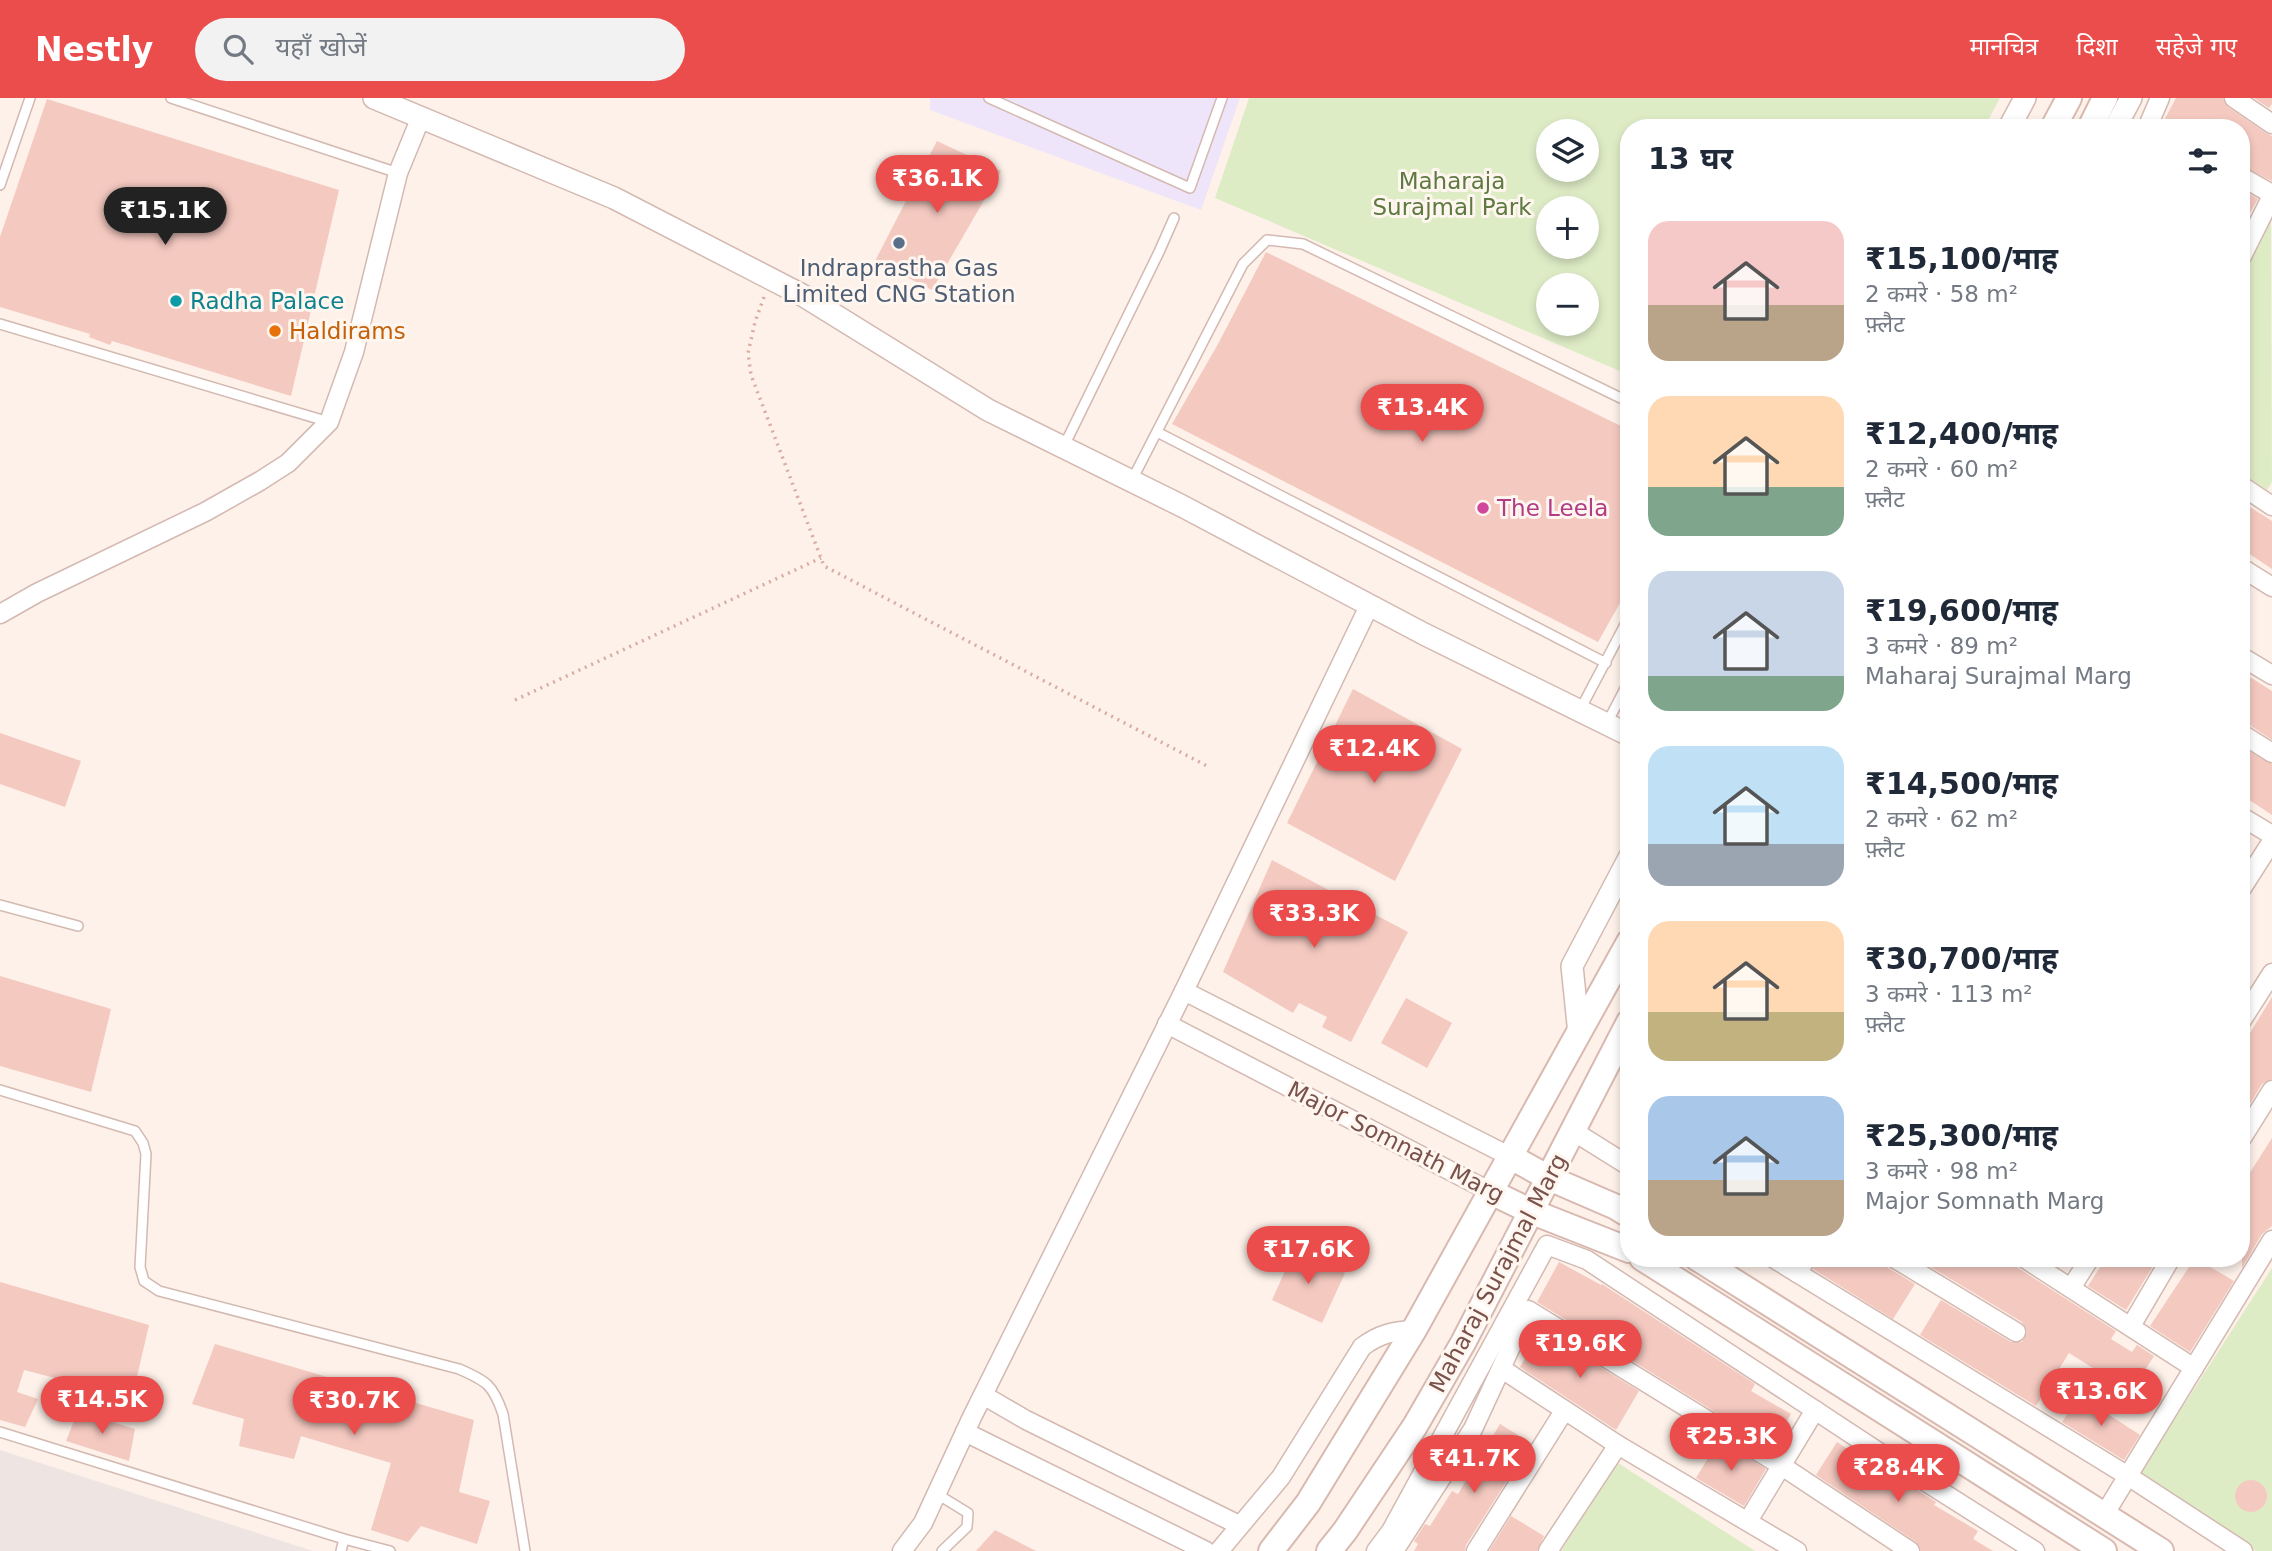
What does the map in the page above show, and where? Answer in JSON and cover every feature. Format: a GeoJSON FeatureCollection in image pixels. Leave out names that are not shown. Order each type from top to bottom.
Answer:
{"type":"FeatureCollection","features":[{"type":"Feature","properties":{"kind":"main road"},"geometry":{"type":"LineString","coordinates":[[2058,119],[2069,98]]}},
{"type":"Feature","properties":{"kind":"main road"},"geometry":{"type":"LineString","coordinates":[[2094,119],[2105,98]]}},
{"type":"Feature","properties":{"kind":"main road","name":"Maharaj Surajmal Marg"},"geometry":{"type":"LineString","coordinates":[[1271,1551],[1308,1503],[1414,1330],[1620,958]]}},
{"type":"Feature","properties":{"kind":"main road","name":"Maharaj Surajmal Marg"},"geometry":{"type":"LineString","coordinates":[[1329,1551],[1415,1426],[1463,1343],[1573,1131],[1620,1053]]}},
{"type":"Feature","properties":{"kind":"main road","name":"Major Somnath Marg"},"geometry":{"type":"LineString","coordinates":[[1511,1157],[1549,1178],[1620,1210]]}},
{"type":"Feature","properties":{"kind":"main road","name":"Major Somnath Marg"},"geometry":{"type":"LineString","coordinates":[[1491,1192],[1620,1247]]}},
{"type":"Feature","properties":{"kind":"main road"},"geometry":{"type":"LineString","coordinates":[[1656,1267],[2104,1551]]}},
{"type":"Feature","properties":{"kind":"main road"},"geometry":{"type":"LineString","coordinates":[[1711,1267],[2161,1551]]}},
{"type":"Feature","properties":{"kind":"street"},"geometry":{"type":"LineString","coordinates":[[374,98],[614,198],[804,296],[988,410],[1131,481],[1369,606],[1620,730]]}},
{"type":"Feature","properties":{"kind":"street"},"geometry":{"type":"LineString","coordinates":[[2014,119],[2025,98]]}},
{"type":"Feature","properties":{"kind":"street"},"geometry":{"type":"LineString","coordinates":[[2120,119],[2130,98]]}},
{"type":"Feature","properties":{"kind":"street"},"geometry":{"type":"LineString","coordinates":[[2153,119],[2160,98]]}},
{"type":"Feature","properties":{"kind":"street"},"geometry":{"type":"LineString","coordinates":[[2234,98],[2272,124]]}},
{"type":"Feature","properties":{"kind":"street"},"geometry":{"type":"LineString","coordinates":[[0,614],[37,593],[205,512],[260,481],[288,463],[330,422],[354,352],[398,173],[421,117]]}},
{"type":"Feature","properties":{"kind":"street"},"geometry":{"type":"LineString","coordinates":[[2250,182],[2272,195],[2250,240]]}},
{"type":"Feature","properties":{"kind":"street"},"geometry":{"type":"LineString","coordinates":[[2250,490],[2269,498]]}},
{"type":"Feature","properties":{"kind":"street"},"geometry":{"type":"LineString","coordinates":[[2250,573],[2272,587]]}},
{"type":"Feature","properties":{"kind":"street"},"geometry":{"type":"LineString","coordinates":[[902,1551],[923,1523],[1369,606]]}},
{"type":"Feature","properties":{"kind":"street"},"geometry":{"type":"LineString","coordinates":[[2250,662],[2272,675]]}},
{"type":"Feature","properties":{"kind":"street"},"geometry":{"type":"LineString","coordinates":[[2250,739],[2272,753]]}},
{"type":"Feature","properties":{"kind":"street"},"geometry":{"type":"LineString","coordinates":[[2250,822],[2272,835]]}},
{"type":"Feature","properties":{"kind":"street"},"geometry":{"type":"LineString","coordinates":[[2250,875],[2272,841]]}},
{"type":"Feature","properties":{"kind":"street"},"geometry":{"type":"LineString","coordinates":[[1578,1034],[1572,966],[1620,875]]}},
{"type":"Feature","properties":{"kind":"street"},"geometry":{"type":"LineString","coordinates":[[2250,1007],[2272,973]]}},
{"type":"Feature","properties":{"kind":"street","name":"Major Somnath Marg"},"geometry":{"type":"LineString","coordinates":[[1184,991],[1511,1157]]}},
{"type":"Feature","properties":{"kind":"street","name":"Major Somnath Marg"},"geometry":{"type":"LineString","coordinates":[[1167,1024],[1491,1192]]}},
{"type":"Feature","properties":{"kind":"street"},"geometry":{"type":"LineString","coordinates":[[2250,1125],[2272,1090]]}},
{"type":"Feature","properties":{"kind":"street"},"geometry":{"type":"LineString","coordinates":[[1573,1131],[1620,1160]]}},
{"type":"Feature","properties":{"kind":"street"},"geometry":{"type":"LineString","coordinates":[[2104,1515],[2272,1240]]}},
{"type":"Feature","properties":{"kind":"street"},"geometry":{"type":"LineString","coordinates":[[1376,1551],[1391,1531],[1547,1245],[1587,1260],[2035,1551]]}},
{"type":"Feature","properties":{"kind":"street"},"geometry":{"type":"LineString","coordinates":[[1804,1267],[2243,1551]]}},
{"type":"Feature","properties":{"kind":"street"},"geometry":{"type":"LineString","coordinates":[[1909,1267],[2017,1332]]}},
{"type":"Feature","properties":{"kind":"street"},"geometry":{"type":"LineString","coordinates":[[2038,1267],[2194,1368]]}},
{"type":"Feature","properties":{"kind":"street"},"geometry":{"type":"LineString","coordinates":[[2071,1288],[2084,1267]]}},
{"type":"Feature","properties":{"kind":"street"},"geometry":{"type":"LineString","coordinates":[[2132,1326],[2166,1267]]}},
{"type":"Feature","properties":{"kind":"street"},"geometry":{"type":"LineString","coordinates":[[1394,1551],[1473,1429],[1528,1310],[1782,1466],[1910,1551]]}},
{"type":"Feature","properties":{"kind":"street"},"geometry":{"type":"LineString","coordinates":[[1219,1551],[1281,1477],[1363,1347],[1374,1338],[1392,1331],[1414,1330]]}},
{"type":"Feature","properties":{"kind":"street"},"geometry":{"type":"LineString","coordinates":[[1502,1369],[1618,1445],[1797,1551]]}},
{"type":"Feature","properties":{"kind":"street"},"geometry":{"type":"LineString","coordinates":[[983,1395],[1026,1420],[1239,1525]]}},
{"type":"Feature","properties":{"kind":"street"},"geometry":{"type":"LineString","coordinates":[[1476,1551],[1564,1410]]}},
{"type":"Feature","properties":{"kind":"street"},"geometry":{"type":"LineString","coordinates":[[1748,1521],[1815,1410]]}},
{"type":"Feature","properties":{"kind":"street"},"geometry":{"type":"LineString","coordinates":[[965,1432],[1206,1551]]}},
{"type":"Feature","properties":{"kind":"street"},"geometry":{"type":"LineString","coordinates":[[1548,1551],[1618,1445]]}},
{"type":"Feature","properties":{"kind":"lane"},"geometry":{"type":"LineString","coordinates":[[0,185],[30,98]]}},
{"type":"Feature","properties":{"kind":"lane"},"geometry":{"type":"LineString","coordinates":[[171,98],[398,173]]}},
{"type":"Feature","properties":{"kind":"lane"},"geometry":{"type":"LineString","coordinates":[[989,98],[1190,188],[1222,98]]}},
{"type":"Feature","properties":{"kind":"lane"},"geometry":{"type":"LineString","coordinates":[[1063,447],[1174,218]]}},
{"type":"Feature","properties":{"kind":"lane"},"geometry":{"type":"LineString","coordinates":[[1131,481],[1244,264],[1267,240],[1303,244],[1620,398]]}},
{"type":"Feature","properties":{"kind":"lane"},"geometry":{"type":"LineString","coordinates":[[0,324],[330,422]]}},
{"type":"Feature","properties":{"kind":"lane"},"geometry":{"type":"LineString","coordinates":[[1157,432],[1606,663]]}},
{"type":"Feature","properties":{"kind":"lane"},"geometry":{"type":"LineString","coordinates":[[1580,710],[1620,635]]}},
{"type":"Feature","properties":{"kind":"lane"},"geometry":{"type":"LineString","coordinates":[[1607,724],[1620,699]]}},
{"type":"Feature","properties":{"kind":"lane"},"geometry":{"type":"LineString","coordinates":[[0,905],[78,926]]}},
{"type":"Feature","properties":{"kind":"lane"},"geometry":{"type":"LineString","coordinates":[[0,1090],[135,1131],[146,1154],[140,1267],[144,1282],[159,1291],[459,1369],[485,1380],[496,1393],[503,1414],[525,1551]]}},
{"type":"Feature","properties":{"kind":"lane"},"geometry":{"type":"LineString","coordinates":[[0,1432],[390,1551]]}},
{"type":"Feature","properties":{"kind":"lane"},"geometry":{"type":"LineString","coordinates":[[937,1494],[968,1513],[967,1527],[942,1551]]}},
{"type":"Feature","properties":{"kind":"lane"},"geometry":{"type":"LineString","coordinates":[[341,1551],[344,1539]]}},
{"type":"Feature","properties":{"kind":"path"},"geometry":{"type":"LineString","coordinates":[[771,279],[755,322],[748,353],[751,375],[824,566],[1207,766]]}},
{"type":"Feature","properties":{"kind":"path"},"geometry":{"type":"LineString","coordinates":[[514,700],[821,558]]}},
{"type":"Feature","properties":{"kind":"shaded area"},"geometry":{"type":"Polygon","coordinates":[[[930,98],[1240,98],[1201,210],[930,110],[930,98]]]}},
{"type":"Feature","properties":{"kind":"shaded area"},"geometry":{"type":"Polygon","coordinates":[[[0,1450],[313,1551],[0,1551],[0,1450]]]}},
{"type":"Feature","properties":{"kind":"green space","name":"Maharaja Surajmal Park"},"geometry":{"type":"Polygon","coordinates":[[[1249,98],[2000,98],[1989,119],[1620,119],[1620,371],[1538,336],[1599,336],[1599,273],[1536,273],[1536,335],[1215,198],[1249,98]]]}},
{"type":"Feature","properties":{"kind":"green space"},"geometry":{"type":"Polygon","coordinates":[[[2271,217],[2272,482],[2267,490],[2250,478],[2250,262],[2271,217]]]}},
{"type":"Feature","properties":{"kind":"green space"},"geometry":{"type":"Polygon","coordinates":[[[2272,1268],[2272,1551],[2256,1551],[2138,1476],[2272,1268]]]}},
{"type":"Feature","properties":{"kind":"green space"},"geometry":{"type":"Polygon","coordinates":[[[1618,1463],[1755,1551],[1561,1551],[1618,1463]]]}},
{"type":"Feature","properties":{"kind":"building"},"geometry":{"type":"Polygon","coordinates":[[[2176,98],[2223,98],[2228,107],[2246,119],[2165,119],[2176,98]]]}},
{"type":"Feature","properties":{"kind":"building"},"geometry":{"type":"Polygon","coordinates":[[[2254,98],[2272,98],[2272,104],[2269,108],[2254,98]]]}},
{"type":"Feature","properties":{"kind":"building"},"geometry":{"type":"Polygon","coordinates":[[[47,99],[339,190],[291,396],[112,341],[110,345],[89,337],[90,334],[0,307],[0,237],[47,99]]]}},
{"type":"Feature","properties":{"kind":"building"},"geometry":{"type":"Polygon","coordinates":[[[2250,122],[2272,136],[2272,181],[2250,170],[2250,122]]]}},
{"type":"Feature","properties":{"kind":"building"},"geometry":{"type":"Polygon","coordinates":[[[937,141],[1001,171],[932,290],[875,261],[937,141]]]}},
{"type":"Feature","properties":{"kind":"building"},"geometry":{"type":"Polygon","coordinates":[[[2250,194],[2258,199],[2250,213],[2250,194]]]}},
{"type":"Feature","properties":{"kind":"building","name":"The Leela"},"geometry":{"type":"Polygon","coordinates":[[[1266,252],[1620,426],[1620,603],[1598,642],[1172,424],[1266,252]]]}},
{"type":"Feature","properties":{"kind":"building"},"geometry":{"type":"Polygon","coordinates":[[[2250,507],[2272,521],[2272,569],[2250,554],[2250,507]]]}},
{"type":"Feature","properties":{"kind":"building"},"geometry":{"type":"Polygon","coordinates":[[[2250,677],[2272,691],[2272,740],[2250,725],[2250,677]]]}},
{"type":"Feature","properties":{"kind":"building"},"geometry":{"type":"Polygon","coordinates":[[[1353,689],[1462,749],[1395,881],[1287,823],[1353,689]]]}},
{"type":"Feature","properties":{"kind":"building"},"geometry":{"type":"Polygon","coordinates":[[[0,733],[81,761],[65,807],[0,784],[0,733]]]}},
{"type":"Feature","properties":{"kind":"building"},"geometry":{"type":"Polygon","coordinates":[[[2250,752],[2272,764],[2272,815],[2250,800],[2250,752]]]}},
{"type":"Feature","properties":{"kind":"building"},"geometry":{"type":"Polygon","coordinates":[[[1272,860],[1408,932],[1351,1042],[1322,1027],[1327,1017],[1299,1003],[1293,1013],[1223,972],[1272,860]]]}},
{"type":"Feature","properties":{"kind":"building"},"geometry":{"type":"Polygon","coordinates":[[[0,976],[111,1009],[91,1092],[0,1066],[0,976]]]}},
{"type":"Feature","properties":{"kind":"building"},"geometry":{"type":"Polygon","coordinates":[[[2272,997],[2272,1079],[2262,1084],[2250,1104],[2250,1033],[2272,997]]]}},
{"type":"Feature","properties":{"kind":"building"},"geometry":{"type":"Polygon","coordinates":[[[1406,998],[1452,1023],[1427,1068],[1381,1043],[1406,998]]]}},
{"type":"Feature","properties":{"kind":"building"},"geometry":{"type":"Polygon","coordinates":[[[2272,1138],[2272,1226],[2262,1234],[2250,1254],[2250,1172],[2272,1138]]]}},
{"type":"Feature","properties":{"kind":"building"},"geometry":{"type":"Polygon","coordinates":[[[1295,1249],[1345,1273],[1322,1323],[1272,1300],[1295,1249]]]}},
{"type":"Feature","properties":{"kind":"building"},"geometry":{"type":"Polygon","coordinates":[[[1559,1262],[1602,1284],[1755,1384],[1751,1391],[1791,1414],[1772,1447],[1537,1302],[1559,1262]]]}},
{"type":"Feature","properties":{"kind":"building"},"geometry":{"type":"Polygon","coordinates":[[[1888,1267],[1915,1284],[1893,1319],[1813,1269],[1888,1267]]]}},
{"type":"Feature","properties":{"kind":"building"},"geometry":{"type":"Polygon","coordinates":[[[1931,1267],[2018,1267],[2116,1331],[2111,1339],[2132,1352],[2137,1345],[2154,1356],[2131,1392],[2069,1353],[2036,1406],[1920,1335],[1941,1300],[2011,1342],[2022,1342],[2027,1332],[2022,1322],[1931,1267]]]}},
{"type":"Feature","properties":{"kind":"building"},"geometry":{"type":"Polygon","coordinates":[[[2100,1267],[2152,1267],[2126,1310],[2088,1286],[2100,1267]]]}},
{"type":"Feature","properties":{"kind":"building"},"geometry":{"type":"Polygon","coordinates":[[[2189,1267],[2210,1267],[2234,1281],[2190,1352],[2150,1326],[2189,1267]]]}},
{"type":"Feature","properties":{"kind":"building"},"geometry":{"type":"Polygon","coordinates":[[[0,1282],[149,1325],[132,1398],[24,1370],[17,1392],[38,1399],[25,1427],[0,1420],[0,1282]]]}},
{"type":"Feature","properties":{"kind":"building"},"geometry":{"type":"Polygon","coordinates":[[[1541,1331],[1639,1391],[1616,1430],[1520,1367],[1541,1331]]]}},
{"type":"Feature","properties":{"kind":"building"},"geometry":{"type":"Polygon","coordinates":[[[215,1344],[474,1420],[459,1492],[490,1501],[477,1544],[421,1526],[408,1542],[371,1530],[391,1463],[301,1436],[294,1459],[239,1446],[244,1419],[192,1404],[215,1344]]]}},
{"type":"Feature","properties":{"kind":"building"},"geometry":{"type":"Polygon","coordinates":[[[2080,1396],[2140,1435],[2124,1460],[2062,1422],[2080,1396]]]}},
{"type":"Feature","properties":{"kind":"building"},"geometry":{"type":"Polygon","coordinates":[[[78,1411],[135,1429],[129,1461],[66,1441],[78,1411]]]}},
{"type":"Feature","properties":{"kind":"building"},"geometry":{"type":"Polygon","coordinates":[[[1500,1424],[1531,1443],[1466,1545],[1465,1551],[1414,1551],[1418,1544],[1414,1541],[1425,1524],[1430,1526],[1452,1491],[1458,1494],[1500,1424]]]}},
{"type":"Feature","properties":{"kind":"building"},"geometry":{"type":"Polygon","coordinates":[[[1719,1440],[1766,1469],[1744,1506],[1696,1478],[1719,1440]]]}},
{"type":"Feature","properties":{"kind":"building"},"geometry":{"type":"Polygon","coordinates":[[[1837,1442],[1883,1473],[1885,1470],[1903,1481],[1936,1502],[1934,1505],[1978,1531],[1973,1539],[1993,1551],[1921,1551],[1916,1542],[1816,1475],[1837,1442]]]}},
{"type":"Feature","properties":{"kind":"building"},"geometry":{"type":"Polygon","coordinates":[[[2251,1480],[2262,1485],[2267,1496],[2262,1507],[2251,1512],[2240,1507],[2235,1496],[2240,1485],[2251,1480]]]}},
{"type":"Feature","properties":{"kind":"building"},"geometry":{"type":"Polygon","coordinates":[[[1511,1516],[1544,1536],[1537,1551],[1489,1551],[1511,1516]]]}},
{"type":"Feature","properties":{"kind":"building"},"geometry":{"type":"Polygon","coordinates":[[[995,1530],[1036,1551],[976,1551],[995,1530]]]}},
{"type":"Feature","properties":{"kind":"place","name":"Indraprastha Gas Limited CNG Station"},"geometry":{"type":"Point","coordinates":[899,243]}},
{"type":"Feature","properties":{"kind":"place","name":"Radha Palace"},"geometry":{"type":"Point","coordinates":[176,301]}},
{"type":"Feature","properties":{"kind":"place","name":"Haldirams"},"geometry":{"type":"Point","coordinates":[275,331]}},
{"type":"Feature","properties":{"kind":"place","name":"The Leela"},"geometry":{"type":"Point","coordinates":[1483,508]}}]}
